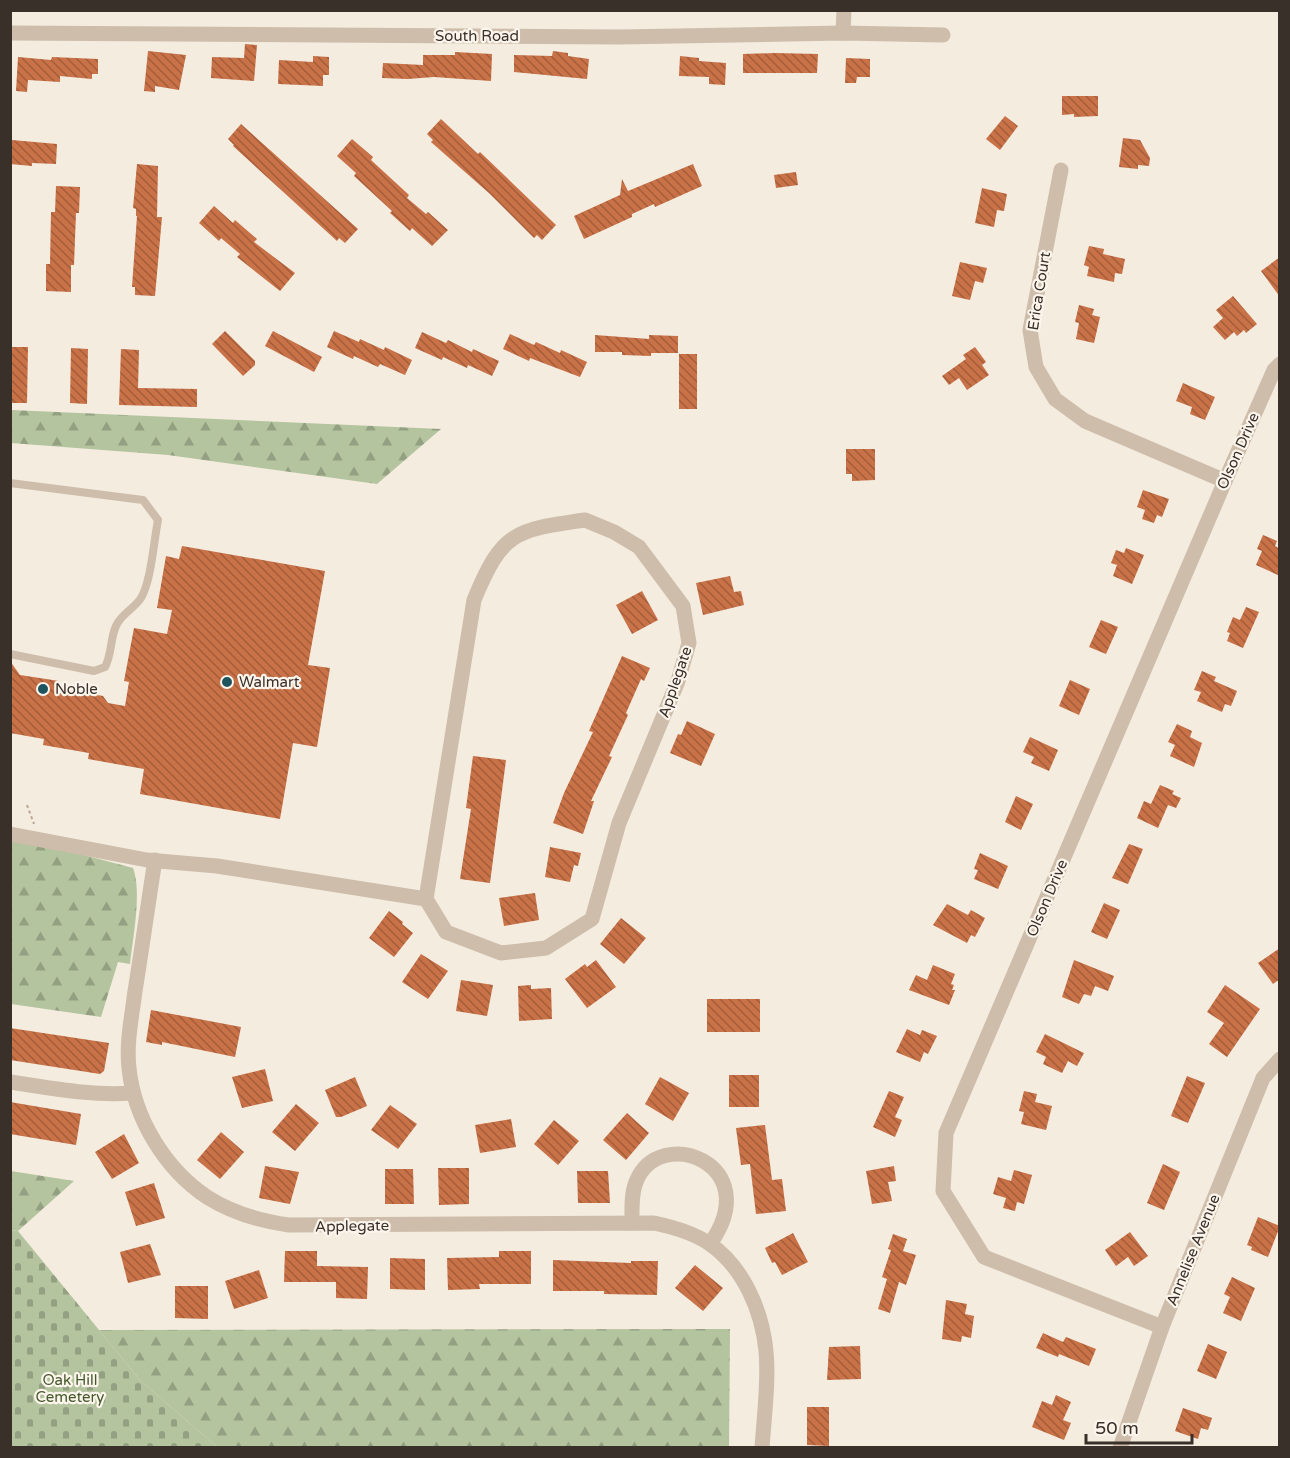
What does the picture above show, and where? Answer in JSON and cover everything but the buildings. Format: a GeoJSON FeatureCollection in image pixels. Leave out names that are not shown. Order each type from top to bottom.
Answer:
{"type":"FeatureCollection","features":[{"type":"Feature","properties":{"kind":"street"},"geometry":{"type":"LineString","coordinates":[[843,33],[844,10]]}},
{"type":"Feature","properties":{"kind":"street","name":"South Road"},"geometry":{"type":"LineString","coordinates":[[10,33],[608,37],[843,33],[943,34]]}},
{"type":"Feature","properties":{"kind":"street","name":"Erica Court"},"geometry":{"type":"LineString","coordinates":[[1061,170],[1030,330],[1036,366],[1055,399],[1085,421],[1225,481]]}},
{"type":"Feature","properties":{"kind":"street","name":"Olson Drive"},"geometry":{"type":"LineString","coordinates":[[1162,1327],[984,1257],[943,1191],[946,1133],[1225,481],[1274,370],[1280,364]]}},
{"type":"Feature","properties":{"kind":"street","name":"Applegate"},"geometry":{"type":"LineString","coordinates":[[585,520],[614,532],[639,547],[683,606],[690,643],[678,681],[619,823],[592,919],[546,948],[501,953],[446,932],[426,899],[474,600],[484,576],[500,548],[519,533],[585,520]]}},
{"type":"Feature","properties":{"kind":"street"},"geometry":{"type":"LineString","coordinates":[[10,834],[155,860],[217,866],[426,899]]}},
{"type":"Feature","properties":{"kind":"street","name":"Applegate"},"geometry":{"type":"LineString","coordinates":[[155,860],[129,1036],[128,1066],[132,1093],[150,1133],[177,1171],[207,1197],[244,1215],[269,1222],[315,1227],[654,1223],[673,1227],[710,1244],[746,1285],[761,1320],[766,1354],[762,1448]]}},
{"type":"Feature","properties":{"kind":"street","name":"Annelise Avenue"},"geometry":{"type":"LineString","coordinates":[[1120,1448],[1162,1327],[1263,1078],[1280,1059]]}},
{"type":"Feature","properties":{"kind":"street"},"geometry":{"type":"LineString","coordinates":[[10,1082],[112,1095],[132,1093]]}},
{"type":"Feature","properties":{"kind":"street"},"geometry":{"type":"LineString","coordinates":[[632,1223],[632,1198],[636,1182],[643,1170],[661,1158],[678,1154],[695,1156],[710,1164],[725,1185],[728,1197],[725,1218],[710,1244]]}},
{"type":"Feature","properties":{"kind":"lane"},"geometry":{"type":"LineString","coordinates":[[10,483],[143,500],[158,520],[142,596],[135,606],[122,616],[115,627],[109,659],[105,667],[94,671],[10,654]]}},
{"type":"Feature","properties":{"kind":"green space"},"geometry":{"type":"Polygon","coordinates":[[[11,410],[441,429],[377,484],[168,455],[11,443],[11,410]]]}},
{"type":"Feature","properties":{"kind":"green space"},"geometry":{"type":"Polygon","coordinates":[[[11,840],[65,850],[133,868],[136,878],[137,902],[130,964],[118,962],[101,1017],[11,1004],[11,840]]]}},
{"type":"Feature","properties":{"kind":"green space"},"geometry":{"type":"Polygon","coordinates":[[[10,1171],[74,1181],[18,1231],[11,1230],[10,1171]]]}},
{"type":"Feature","properties":{"kind":"green space","name":"Oak Hill Cemetery"},"geometry":{"type":"Polygon","coordinates":[[[11,1230],[18,1231],[140,1380],[217,1447],[11,1447],[11,1230]]]}},
{"type":"Feature","properties":{"kind":"green space"},"geometry":{"type":"Polygon","coordinates":[[[730,1329],[729,1447],[217,1447],[140,1380],[99,1330],[730,1329]]]}},
{"type":"Feature","properties":{"kind":"place","name":"Walmart"},"geometry":{"type":"Point","coordinates":[227,682]}},
{"type":"Feature","properties":{"kind":"place","name":"Noble"},"geometry":{"type":"Point","coordinates":[43,689]}}]}
